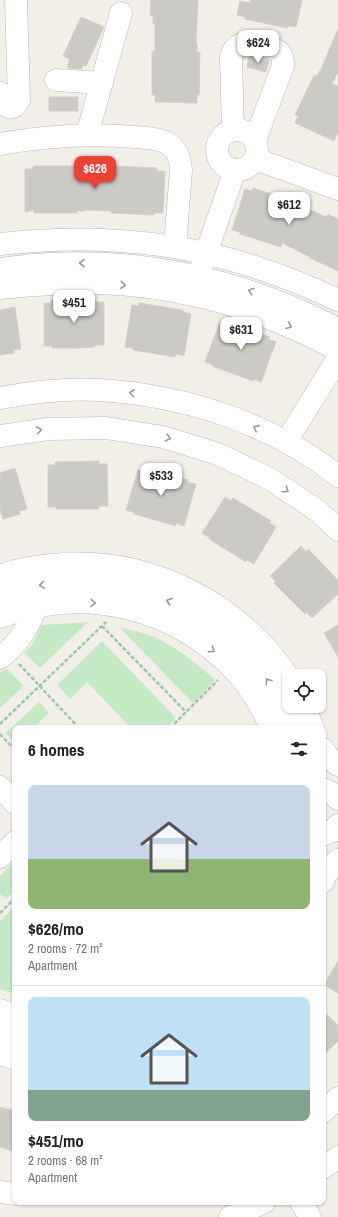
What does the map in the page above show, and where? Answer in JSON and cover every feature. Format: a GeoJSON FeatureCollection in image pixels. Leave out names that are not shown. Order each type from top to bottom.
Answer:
{"type":"FeatureCollection","features":[{"type":"Feature","properties":{"kind":"street"},"geometry":{"type":"LineString","coordinates":[[16,0],[19,100],[17,104],[6,100],[10,143],[53,137],[87,135],[155,139],[166,142],[174,149],[180,159],[181,170],[175,246]]}},
{"type":"Feature","properties":{"kind":"street"},"geometry":{"type":"LineString","coordinates":[[87,135],[121,13]]}},
{"type":"Feature","properties":{"kind":"street"},"geometry":{"type":"LineString","coordinates":[[233,130],[232,52],[241,45],[246,44],[279,51],[282,55],[283,66],[256,149],[251,166],[243,170],[227,168],[217,155],[217,147],[220,139],[226,133],[233,130],[246,131],[256,149],[338,189]]}},
{"type":"Feature","properties":{"kind":"street"},"geometry":{"type":"LineString","coordinates":[[56,80],[102,83]]}},
{"type":"Feature","properties":{"kind":"street"},"geometry":{"type":"LineString","coordinates":[[198,276],[235,170]]}},
{"type":"Feature","properties":{"kind":"street"},"geometry":{"type":"LineString","coordinates":[[0,244],[34,240],[104,239],[175,246],[258,267],[308,286],[338,300]]}},
{"type":"Feature","properties":{"kind":"street"},"geometry":{"type":"LineString","coordinates":[[0,269],[53,264],[90,263],[128,265],[198,276],[238,287],[275,300],[310,314],[338,329]]}},
{"type":"Feature","properties":{"kind":"street"},"geometry":{"type":"LineString","coordinates":[[0,288],[50,283],[101,283],[158,289],[201,297],[250,311],[297,329],[338,350]]}},
{"type":"Feature","properties":{"kind":"street"},"geometry":{"type":"LineString","coordinates":[[286,442],[338,358]]}},
{"type":"Feature","properties":{"kind":"street"},"geometry":{"type":"LineString","coordinates":[[0,398],[50,391],[99,390],[148,395],[196,406],[235,419],[286,442],[328,468],[338,476]]}},
{"type":"Feature","properties":{"kind":"street"},"geometry":{"type":"LineString","coordinates":[[0,436],[48,429],[106,428],[163,437],[218,454],[270,478],[318,511],[338,530]]}},
{"type":"Feature","properties":{"kind":"street"},"geometry":{"type":"LineString","coordinates":[[0,576],[36,566],[66,563],[97,564],[127,568],[157,576],[185,587],[212,601],[236,619],[259,640],[283,669]]}},
{"type":"Feature","properties":{"kind":"street"},"geometry":{"type":"LineString","coordinates":[[0,596],[23,588],[62,582],[101,583],[140,590],[177,603],[211,623],[241,648],[266,678],[287,711],[292,725]]}},
{"type":"Feature","properties":{"kind":"street"},"geometry":{"type":"LineString","coordinates":[[0,617],[12,612],[37,606],[69,602],[101,603],[122,607],[163,619],[191,634],[216,653],[239,676],[258,701],[270,725]]}},
{"type":"Feature","properties":{"kind":"street"},"geometry":{"type":"LineString","coordinates":[[4,655],[19,641],[28,627],[37,606]]}},
{"type":"Feature","properties":{"kind":"street"},"geometry":{"type":"LineString","coordinates":[[307,713],[312,725]]}},
{"type":"Feature","properties":{"kind":"street"},"geometry":{"type":"LineString","coordinates":[[326,753],[330,759],[338,765]]}},
{"type":"Feature","properties":{"kind":"street"},"geometry":{"type":"LineString","coordinates":[[0,787],[12,800]]}},
{"type":"Feature","properties":{"kind":"street"},"geometry":{"type":"LineString","coordinates":[[0,857],[12,845]]}},
{"type":"Feature","properties":{"kind":"street"},"geometry":{"type":"LineString","coordinates":[[326,874],[338,860]]}},
{"type":"Feature","properties":{"kind":"street"},"geometry":{"type":"LineString","coordinates":[[0,1010],[12,1014]]}},
{"type":"Feature","properties":{"kind":"street"},"geometry":{"type":"LineString","coordinates":[[0,1032],[12,1036]]}},
{"type":"Feature","properties":{"kind":"street"},"geometry":{"type":"LineString","coordinates":[[0,1054],[12,1057]]}},
{"type":"Feature","properties":{"kind":"street"},"geometry":{"type":"LineString","coordinates":[[326,1109],[338,1098]]}},
{"type":"Feature","properties":{"kind":"street"},"geometry":{"type":"LineString","coordinates":[[326,1166],[338,1157]]}},
{"type":"Feature","properties":{"kind":"street"},"geometry":{"type":"LineString","coordinates":[[0,1192],[12,1194]]}},
{"type":"Feature","properties":{"kind":"street"},"geometry":{"type":"LineString","coordinates":[[230,1217],[258,1205]]}},
{"type":"Feature","properties":{"kind":"street"},"geometry":{"type":"LineString","coordinates":[[303,1205],[310,1217]]}},
{"type":"Feature","properties":{"kind":"path"},"geometry":{"type":"LineString","coordinates":[[0,724],[122,607]]}},
{"type":"Feature","properties":{"kind":"path"},"geometry":{"type":"LineString","coordinates":[[102,626],[186,712]]}},
{"type":"Feature","properties":{"kind":"path"},"geometry":{"type":"LineString","coordinates":[[4,655],[39,686],[76,725]]}},
{"type":"Feature","properties":{"kind":"path"},"geometry":{"type":"LineString","coordinates":[[173,725],[231,668]]}},
{"type":"Feature","properties":{"kind":"path"},"geometry":{"type":"LineString","coordinates":[[0,734],[12,747]]}},
{"type":"Feature","properties":{"kind":"path"},"geometry":{"type":"LineString","coordinates":[[0,913],[12,901]]}},
{"type":"Feature","properties":{"kind":"green space"},"geometry":{"type":"Polygon","coordinates":[[[88,622],[40,668],[24,653],[32,645],[42,625],[88,622]]]}},
{"type":"Feature","properties":{"kind":"green space"},"geometry":{"type":"Polygon","coordinates":[[[119,627],[143,633],[163,641],[190,659],[215,680],[193,703],[119,627]]]}},
{"type":"Feature","properties":{"kind":"green space"},"geometry":{"type":"Polygon","coordinates":[[[102,641],[176,718],[169,725],[128,725],[87,682],[70,699],[57,685],[102,641]]]}},
{"type":"Feature","properties":{"kind":"green space"},"geometry":{"type":"Polygon","coordinates":[[[7,669],[24,686],[0,708],[0,673],[7,669]]]}},
{"type":"Feature","properties":{"kind":"green space"},"geometry":{"type":"Polygon","coordinates":[[[39,702],[49,713],[36,725],[15,725],[39,702]]]}},
{"type":"Feature","properties":{"kind":"green space"},"geometry":{"type":"Polygon","coordinates":[[[12,727],[12,740],[6,733],[12,727]]]}},
{"type":"Feature","properties":{"kind":"green space"},"geometry":{"type":"Polygon","coordinates":[[[12,864],[12,894],[6,899],[0,894],[0,876],[12,864]]]}},
{"type":"Feature","properties":{"kind":"green space"},"geometry":{"type":"Polygon","coordinates":[[[12,909],[12,993],[0,989],[0,921],[12,909]]]}},
{"type":"Feature","properties":{"kind":"building"},"geometry":{"type":"Polygon","coordinates":[[[151,0],[198,0],[196,43],[197,52],[200,52],[199,95],[197,95],[197,103],[155,102],[155,95],[152,95],[152,51],[155,51],[155,24],[153,24],[153,16],[150,16],[151,0]]]}},
{"type":"Feature","properties":{"kind":"building"},"geometry":{"type":"Polygon","coordinates":[[[251,0],[302,0],[296,27],[288,26],[287,28],[245,19],[245,17],[237,15],[240,1],[250,3],[251,0]]]}},
{"type":"Feature","properties":{"kind":"building"},"geometry":{"type":"Polygon","coordinates":[[[81,17],[104,27],[86,66],[83,65],[82,69],[67,68],[70,59],[63,56],[81,17]]]}},
{"type":"Feature","properties":{"kind":"building"},"geometry":{"type":"Polygon","coordinates":[[[338,29],[338,72],[332,84],[338,86],[338,132],[334,141],[295,123],[298,116],[295,115],[314,75],[317,76],[321,69],[338,29]]]}},
{"type":"Feature","properties":{"kind":"building"},"geometry":{"type":"Polygon","coordinates":[[[249,57],[269,61],[266,72],[247,67],[249,57]]]}},
{"type":"Feature","properties":{"kind":"building"},"geometry":{"type":"Polygon","coordinates":[[[49,97],[78,97],[78,111],[49,111],[49,97]]]}},
{"type":"Feature","properties":{"kind":"building"},"geometry":{"type":"Polygon","coordinates":[[[33,166],[77,166],[77,168],[112,169],[112,166],[157,168],[156,171],[165,171],[163,213],[154,213],[154,215],[85,210],[77,211],[77,213],[34,213],[34,210],[25,212],[25,169],[33,169],[33,166]]]}},
{"type":"Feature","properties":{"kind":"building"},"geometry":{"type":"Polygon","coordinates":[[[253,188],[295,202],[295,204],[327,217],[328,214],[338,219],[338,271],[282,243],[281,247],[232,230],[245,189],[252,191],[253,188]]]}},
{"type":"Feature","properties":{"kind":"building"},"geometry":{"type":"Polygon","coordinates":[[[51,300],[95,300],[95,302],[104,302],[104,345],[78,348],[52,348],[52,346],[44,346],[44,303],[51,303],[51,300]]]}},
{"type":"Feature","properties":{"kind":"building"},"geometry":{"type":"Polygon","coordinates":[[[139,303],[183,310],[183,312],[191,314],[184,356],[176,354],[175,357],[133,350],[133,348],[125,347],[132,305],[139,306],[139,303]]]}},
{"type":"Feature","properties":{"kind":"building"},"geometry":{"type":"Polygon","coordinates":[[[15,307],[21,349],[13,350],[14,353],[0,355],[0,310],[15,307]]]}},
{"type":"Feature","properties":{"kind":"building"},"geometry":{"type":"Polygon","coordinates":[[[228,321],[270,337],[268,339],[276,342],[261,382],[253,379],[253,381],[205,362],[220,322],[227,324],[228,321]]]}},
{"type":"Feature","properties":{"kind":"building"},"geometry":{"type":"Polygon","coordinates":[[[99,461],[99,464],[107,464],[108,506],[99,506],[99,509],[56,509],[56,507],[48,507],[48,465],[55,465],[55,462],[99,461]]]}},
{"type":"Feature","properties":{"kind":"building"},"geometry":{"type":"Polygon","coordinates":[[[15,468],[27,509],[19,511],[20,514],[3,519],[0,510],[0,473],[15,468]]]}},
{"type":"Feature","properties":{"kind":"building"},"geometry":{"type":"Polygon","coordinates":[[[146,468],[188,480],[188,482],[196,484],[184,526],[176,523],[176,526],[134,514],[135,513],[126,510],[138,470],[145,471],[146,468]]]}},
{"type":"Feature","properties":{"kind":"building"},"geometry":{"type":"Polygon","coordinates":[[[225,497],[231,501],[233,498],[271,521],[269,523],[276,527],[254,564],[247,560],[246,562],[202,533],[225,497]]]}},
{"type":"Feature","properties":{"kind":"building"},"geometry":{"type":"Polygon","coordinates":[[[301,546],[306,552],[308,549],[338,580],[338,594],[312,618],[306,612],[305,614],[274,583],[276,582],[270,576],[301,546]]]}},
{"type":"Feature","properties":{"kind":"building"},"geometry":{"type":"Polygon","coordinates":[[[338,625],[338,657],[324,633],[338,625]]]}},
{"type":"Feature","properties":{"kind":"building"},"geometry":{"type":"Polygon","coordinates":[[[338,961],[338,993],[326,986],[326,982],[338,961]]]}},
{"type":"Feature","properties":{"kind":"building"},"geometry":{"type":"Polygon","coordinates":[[[326,1014],[338,1025],[338,1041],[326,1053],[326,1014]]]}},
{"type":"Feature","properties":{"kind":"building"},"geometry":{"type":"Polygon","coordinates":[[[0,1107],[12,1110],[12,1151],[0,1147],[0,1107]]]}}]}
